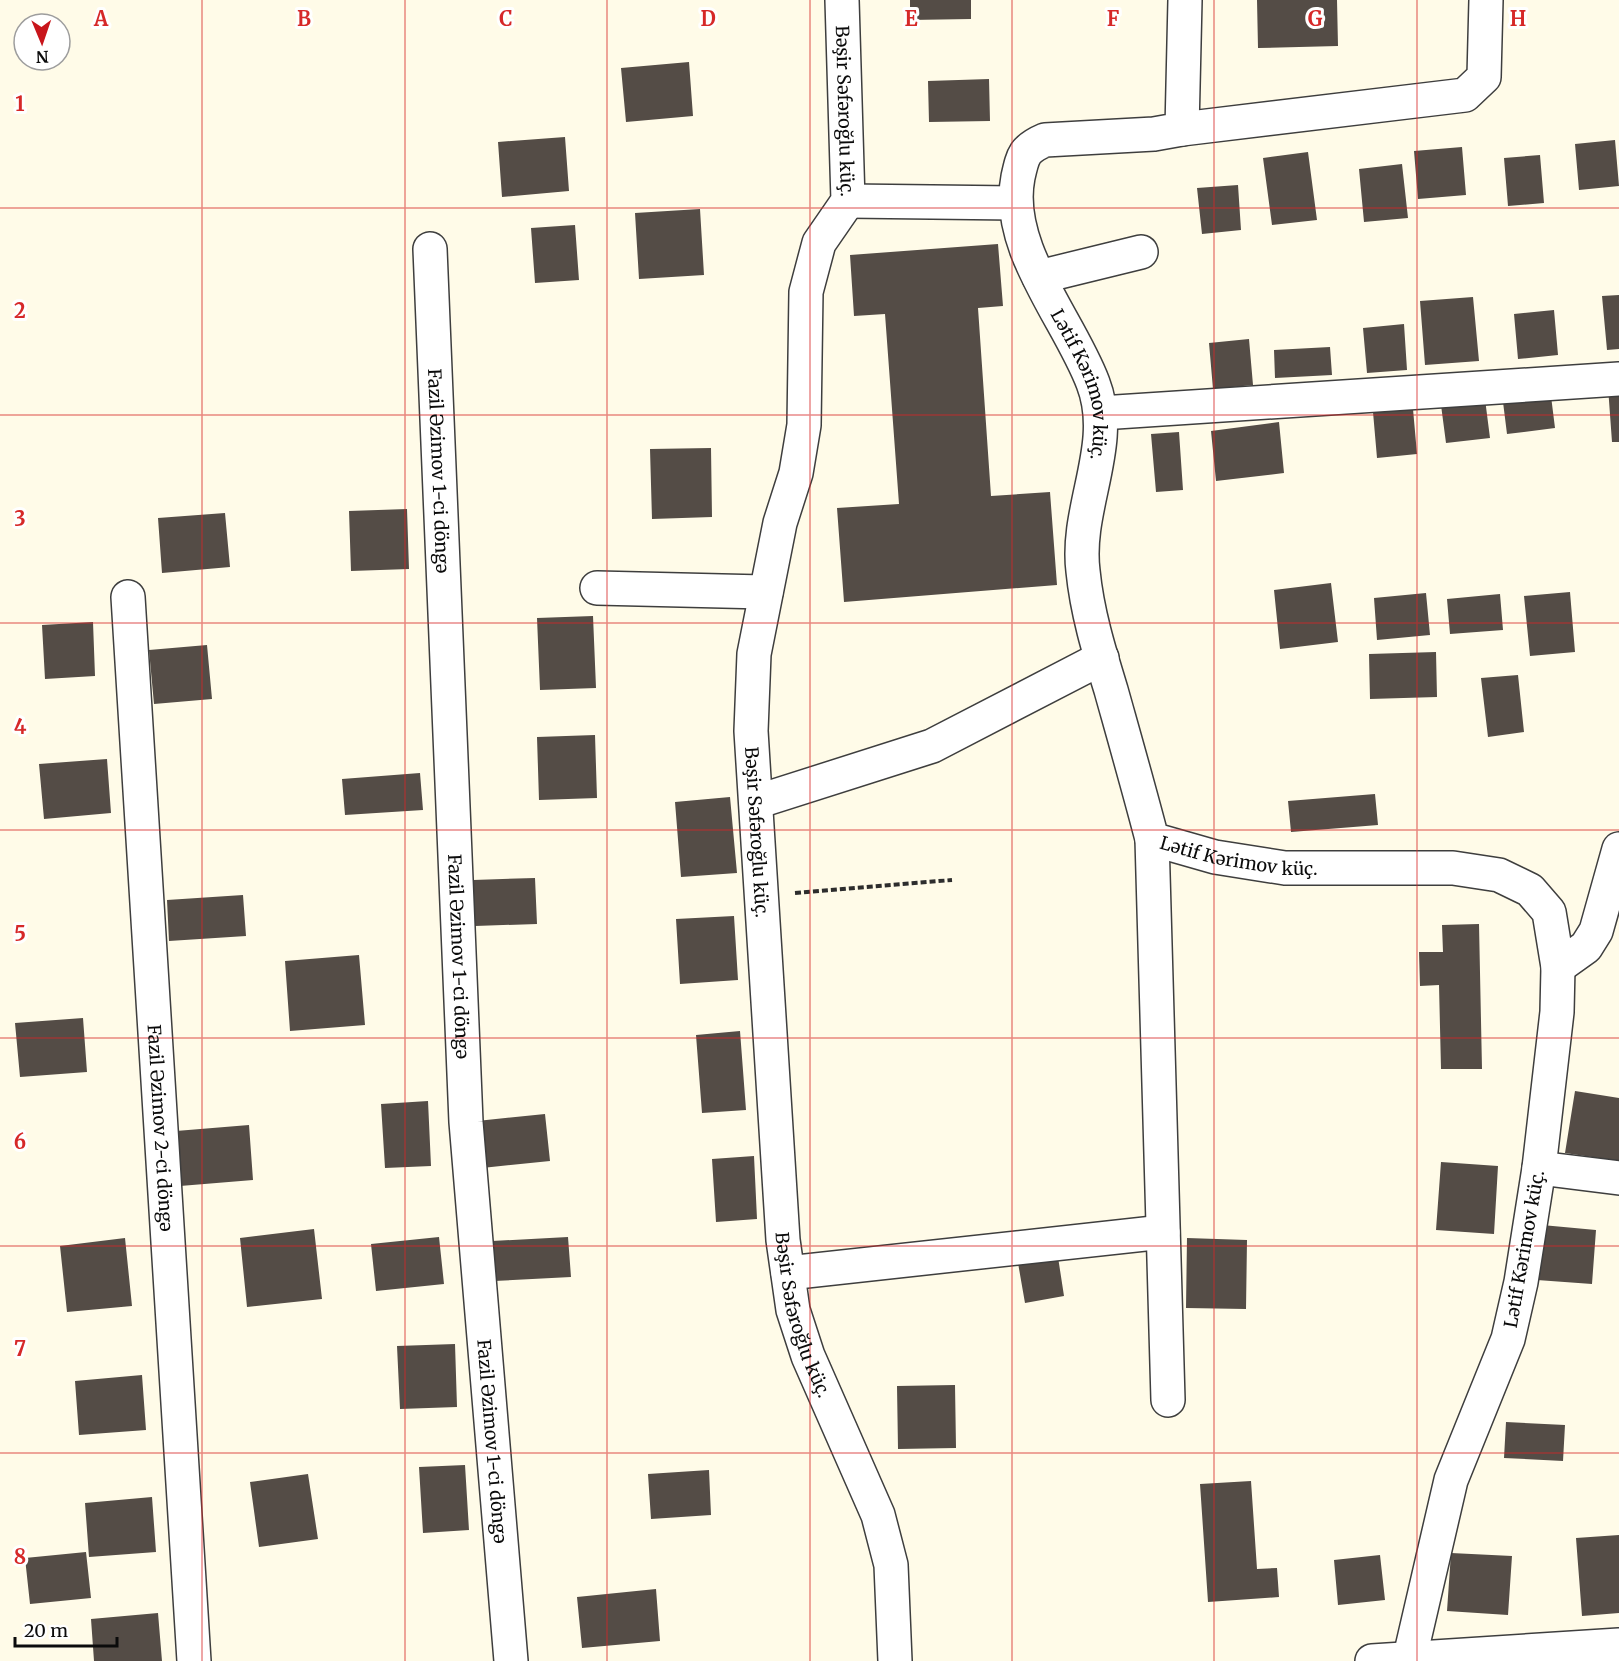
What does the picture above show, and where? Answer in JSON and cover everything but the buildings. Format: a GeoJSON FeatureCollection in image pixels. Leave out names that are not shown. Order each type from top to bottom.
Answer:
{"type":"FeatureCollection","features":[{"type":"Feature","properties":{"kind":"street","name":"Bəşir Səfəroğlu küç."},"geometry":{"type":"LineString","coordinates":[[842,0],[848,201],[819,243],[806,292],[804,425],[796,473],[780,523],[754,654],[751,731],[783,1240],[793,1310],[808,1356],[878,1515],[891,1565],[896,1661]]}},
{"type":"Feature","properties":{"kind":"street"},"geometry":{"type":"LineString","coordinates":[[1182,129],[1185,0]]}},
{"type":"Feature","properties":{"kind":"street","name":"Lətif Kərimov küç."},"geometry":{"type":"LineString","coordinates":[[1409,1660],[1451,1480],[1508,1339],[1521,1282],[1539,1168],[1557,1012],[1558,967],[1549,912],[1530,890],[1499,875],[1453,868],[1285,868],[1215,857],[1152,839],[1090,617],[1082,568],[1085,516],[1101,440],[1101,413],[1093,382],[1040,277],[1021,232],[1015,203],[1022,159],[1030,147],[1045,140],[1154,134],[1465,95],[1484,77],[1486,0]]}},
{"type":"Feature","properties":{"kind":"street"},"geometry":{"type":"LineString","coordinates":[[848,201],[1015,203]]}},
{"type":"Feature","properties":{"kind":"street","name":"Fazil Əzimov 1-ci döngə"},"geometry":{"type":"LineString","coordinates":[[430,249],[466,1122],[511,1661]]}},
{"type":"Feature","properties":{"kind":"street"},"geometry":{"type":"LineString","coordinates":[[1040,277],[1141,252]]}},
{"type":"Feature","properties":{"kind":"street"},"geometry":{"type":"LineString","coordinates":[[1101,413],[1619,379]]}},
{"type":"Feature","properties":{"kind":"street"},"geometry":{"type":"LineString","coordinates":[[597,588],[766,592]]}},
{"type":"Feature","properties":{"kind":"street","name":"Fazil Əzimov 2-ci döngə"},"geometry":{"type":"LineString","coordinates":[[128,597],[194,1661]]}},
{"type":"Feature","properties":{"kind":"street"},"geometry":{"type":"LineString","coordinates":[[756,802],[933,746],[1102,658]]}},
{"type":"Feature","properties":{"kind":"street"},"geometry":{"type":"LineString","coordinates":[[1152,839],[1168,1400]]}},
{"type":"Feature","properties":{"kind":"street"},"geometry":{"type":"LineString","coordinates":[[1558,967],[1586,947],[1596,930],[1619,849]]}},
{"type":"Feature","properties":{"kind":"street"},"geometry":{"type":"LineString","coordinates":[[1539,1168],[1619,1178]]}},
{"type":"Feature","properties":{"kind":"street"},"geometry":{"type":"LineString","coordinates":[[788,1273],[1163,1232]]}},
{"type":"Feature","properties":{"kind":"street"},"geometry":{"type":"LineString","coordinates":[[1372,1661],[1619,1645]]}},
{"type":"Feature","properties":{"kind":"path"},"geometry":{"type":"LineString","coordinates":[[762,896],[952,880]]}}]}
